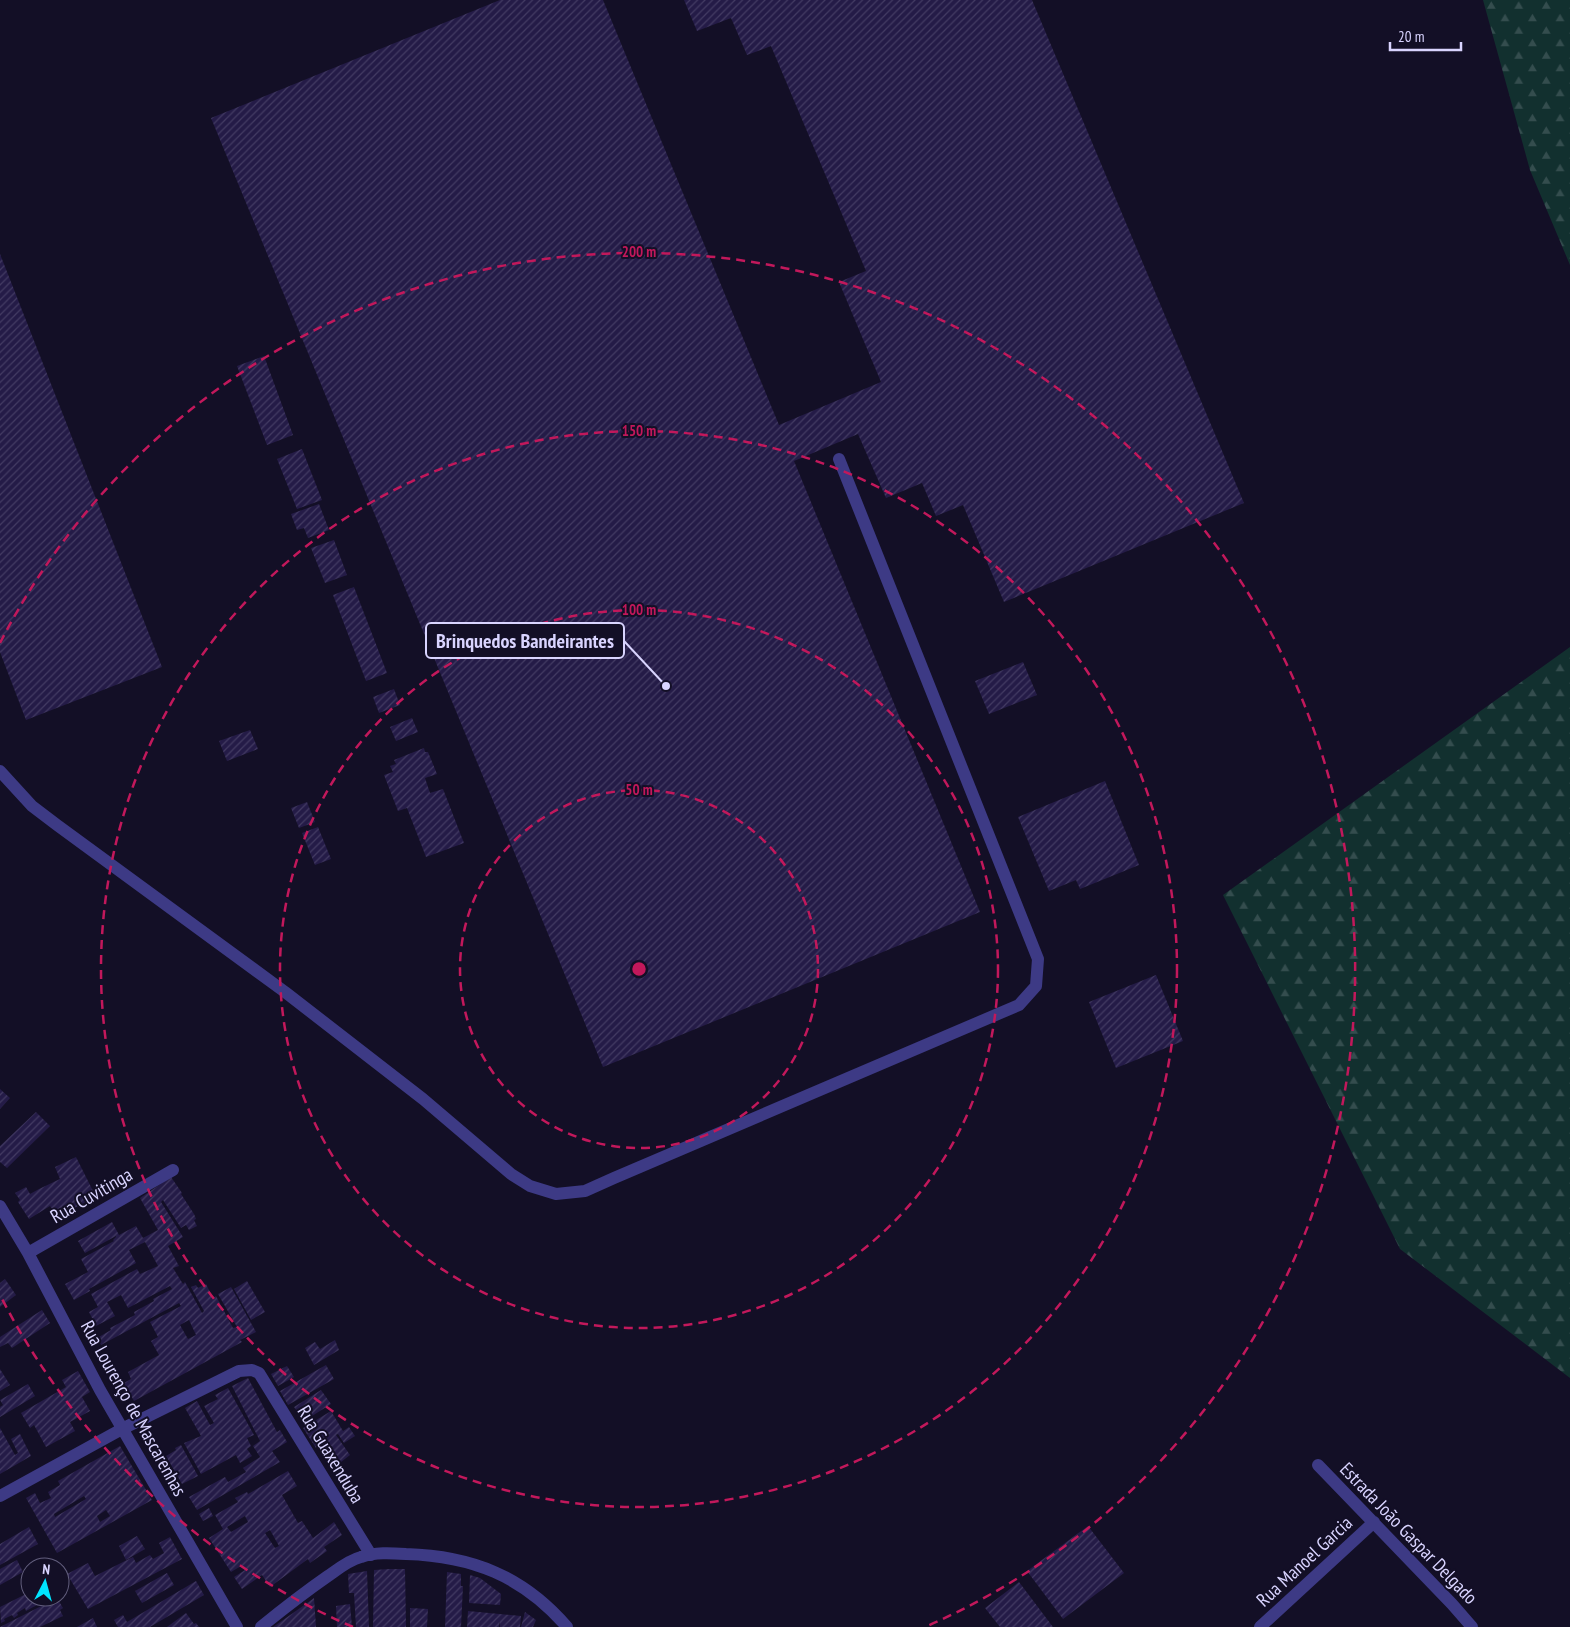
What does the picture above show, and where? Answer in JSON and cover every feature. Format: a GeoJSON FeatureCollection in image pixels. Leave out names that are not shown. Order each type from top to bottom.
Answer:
{"type":"FeatureCollection","features":[{"type":"Feature","properties":{"kind":"street"},"geometry":{"type":"LineString","coordinates":[[0,771],[32,806],[56,826],[285,992],[423,1099],[511,1174],[530,1186],[556,1194],[586,1191],[1018,1005],[1036,986],[1038,959],[839,459]]}},
{"type":"Feature","properties":{"kind":"street","name":"Rua Cuvitinga"},"geometry":{"type":"LineString","coordinates":[[28,1253],[173,1170]]}},
{"type":"Feature","properties":{"kind":"street","name":"Rua Lourenço de Mascarenhas"},"geometry":{"type":"LineString","coordinates":[[0,1206],[28,1253],[100,1390],[237,1627]]}},
{"type":"Feature","properties":{"kind":"street","name":"Rua Guaxenduba"},"geometry":{"type":"LineString","coordinates":[[122,1429],[239,1371],[252,1370],[259,1373],[371,1555]]}},
{"type":"Feature","properties":{"kind":"street"},"geometry":{"type":"LineString","coordinates":[[0,1496],[122,1429]]}},
{"type":"Feature","properties":{"kind":"street","name":"Estrada João Gaspar Delgado"},"geometry":{"type":"LineString","coordinates":[[1318,1465],[1472,1627]]}},
{"type":"Feature","properties":{"kind":"street","name":"Rua Manoel Garcia"},"geometry":{"type":"LineString","coordinates":[[1260,1627],[1374,1522]]}},
{"type":"Feature","properties":{"kind":"street"},"geometry":{"type":"LineString","coordinates":[[262,1627],[305,1592],[346,1564],[360,1557],[387,1553],[427,1554],[465,1560],[489,1568],[517,1584],[544,1603],[567,1627]]}},
{"type":"Feature","properties":{"kind":"green space"},"geometry":{"type":"Polygon","coordinates":[[[1483,0],[1570,0],[1570,265],[1530,170],[1483,0]]]}},
{"type":"Feature","properties":{"kind":"green space"},"geometry":{"type":"Polygon","coordinates":[[[1570,647],[1570,1378],[1400,1249],[1223,895],[1570,647]]]}},
{"type":"Feature","properties":{"kind":"building"},"geometry":{"type":"Polygon","coordinates":[[[500,0],[603,0],[779,425],[881,382],[839,282],[866,271],[771,46],[747,55],[731,18],[697,31],[684,0],[1032,0],[1244,503],[1004,602],[963,505],[936,516],[922,483],[886,498],[858,434],[794,461],[980,912],[603,1067],[211,118],[500,0]]]}},
{"type":"Feature","properties":{"kind":"building"},"geometry":{"type":"Polygon","coordinates":[[[0,254],[162,667],[26,720],[0,652],[0,254]]]}},
{"type":"Feature","properties":{"kind":"building"},"geometry":{"type":"Polygon","coordinates":[[[264,356],[293,435],[267,445],[237,366],[264,356]]]}},
{"type":"Feature","properties":{"kind":"building"},"geometry":{"type":"Polygon","coordinates":[[[302,449],[322,500],[297,509],[277,459],[302,449]]]}},
{"type":"Feature","properties":{"kind":"building"},"geometry":{"type":"Polygon","coordinates":[[[319,504],[329,530],[308,538],[304,528],[297,530],[291,514],[319,504]]]}},
{"type":"Feature","properties":{"kind":"building"},"geometry":{"type":"Polygon","coordinates":[[[334,540],[347,575],[325,583],[311,548],[334,540]]]}},
{"type":"Feature","properties":{"kind":"building"},"geometry":{"type":"Polygon","coordinates":[[[354,587],[387,673],[366,681],[333,595],[354,587]]]}},
{"type":"Feature","properties":{"kind":"building"},"geometry":{"type":"Polygon","coordinates":[[[1023,662],[1037,695],[989,714],[975,681],[1023,662]]]}},
{"type":"Feature","properties":{"kind":"building"},"geometry":{"type":"Polygon","coordinates":[[[394,689],[400,705],[379,713],[373,697],[394,689]]]}},
{"type":"Feature","properties":{"kind":"building"},"geometry":{"type":"Polygon","coordinates":[[[412,718],[418,732],[396,741],[390,727],[412,718]]]}},
{"type":"Feature","properties":{"kind":"building"},"geometry":{"type":"Polygon","coordinates":[[[250,730],[258,749],[227,761],[219,741],[250,730]]]}},
{"type":"Feature","properties":{"kind":"building"},"geometry":{"type":"Polygon","coordinates":[[[424,748],[425,752],[428,752],[437,774],[425,778],[430,793],[443,789],[464,843],[426,857],[407,808],[398,811],[384,775],[393,772],[390,766],[396,764],[394,760],[424,748]]]}},
{"type":"Feature","properties":{"kind":"building"},"geometry":{"type":"Polygon","coordinates":[[[1105,781],[1139,865],[1080,889],[1076,880],[1049,891],[1018,817],[1105,781]]]}},
{"type":"Feature","properties":{"kind":"building"},"geometry":{"type":"Polygon","coordinates":[[[307,802],[315,822],[299,828],[291,808],[307,802]]]}},
{"type":"Feature","properties":{"kind":"building"},"geometry":{"type":"Polygon","coordinates":[[[318,827],[331,859],[315,865],[302,833],[318,827]]]}},
{"type":"Feature","properties":{"kind":"building"},"geometry":{"type":"Polygon","coordinates":[[[1156,975],[1183,1041],[1116,1068],[1089,1002],[1156,975]]]}},
{"type":"Feature","properties":{"kind":"building"},"geometry":{"type":"Polygon","coordinates":[[[0,1089],[10,1098],[0,1109],[0,1089]]]}},
{"type":"Feature","properties":{"kind":"building"},"geometry":{"type":"Polygon","coordinates":[[[36,1112],[50,1126],[7,1168],[0,1162],[0,1146],[36,1112]]]}},
{"type":"Feature","properties":{"kind":"building"},"geometry":{"type":"Polygon","coordinates":[[[76,1157],[96,1197],[63,1214],[65,1218],[60,1221],[50,1206],[29,1219],[18,1202],[20,1200],[15,1193],[26,1187],[30,1194],[60,1179],[55,1167],[76,1157]]]}},
{"type":"Feature","properties":{"kind":"building"},"geometry":{"type":"Polygon","coordinates":[[[171,1177],[194,1214],[197,1226],[189,1230],[186,1225],[181,1228],[163,1200],[161,1202],[183,1237],[168,1246],[179,1266],[173,1268],[183,1284],[185,1282],[202,1313],[204,1311],[191,1287],[196,1285],[198,1288],[206,1284],[213,1298],[216,1296],[233,1328],[237,1327],[218,1294],[231,1287],[256,1332],[240,1340],[242,1342],[134,1401],[124,1383],[131,1379],[128,1372],[159,1355],[151,1341],[158,1337],[150,1322],[181,1306],[179,1303],[101,1345],[97,1338],[111,1330],[110,1328],[135,1315],[134,1312],[154,1301],[153,1299],[172,1289],[170,1286],[128,1308],[121,1295],[107,1302],[115,1316],[96,1326],[89,1312],[98,1307],[91,1294],[137,1269],[140,1274],[158,1266],[145,1242],[129,1250],[136,1263],[89,1289],[90,1291],[74,1300],[65,1284],[88,1272],[81,1259],[114,1241],[116,1236],[85,1253],[78,1241],[112,1222],[119,1235],[136,1226],[143,1238],[158,1230],[140,1198],[171,1177]],[[189,1320],[180,1325],[188,1339],[196,1335],[189,1320]]]}},
{"type":"Feature","properties":{"kind":"building"},"geometry":{"type":"Polygon","coordinates":[[[5,1279],[16,1295],[0,1307],[0,1283],[5,1279]]]}},
{"type":"Feature","properties":{"kind":"building"},"geometry":{"type":"Polygon","coordinates":[[[247,1281],[265,1312],[251,1320],[234,1289],[247,1281]]]}},
{"type":"Feature","properties":{"kind":"building"},"geometry":{"type":"Polygon","coordinates":[[[42,1310],[50,1323],[12,1348],[8,1343],[0,1347],[0,1337],[42,1310]]]}},
{"type":"Feature","properties":{"kind":"building"},"geometry":{"type":"Polygon","coordinates":[[[335,1340],[339,1350],[314,1365],[305,1348],[315,1342],[320,1349],[335,1340]]]}},
{"type":"Feature","properties":{"kind":"building"},"geometry":{"type":"Polygon","coordinates":[[[326,1365],[334,1379],[288,1405],[280,1391],[326,1365]]]}},
{"type":"Feature","properties":{"kind":"building"},"geometry":{"type":"Polygon","coordinates":[[[287,1366],[294,1377],[278,1386],[271,1374],[287,1366]]]}},
{"type":"Feature","properties":{"kind":"building"},"geometry":{"type":"Polygon","coordinates":[[[0,1369],[10,1385],[0,1391],[0,1369]]]}},
{"type":"Feature","properties":{"kind":"building"},"geometry":{"type":"Polygon","coordinates":[[[78,1371],[90,1392],[82,1397],[90,1411],[70,1422],[75,1431],[46,1447],[34,1425],[30,1428],[21,1413],[66,1387],[62,1380],[78,1371]]]}},
{"type":"Feature","properties":{"kind":"building"},"geometry":{"type":"Polygon","coordinates":[[[248,1378],[277,1432],[280,1430],[287,1442],[272,1451],[280,1462],[197,1510],[189,1497],[225,1477],[228,1482],[246,1472],[243,1468],[260,1457],[253,1446],[260,1441],[232,1386],[248,1378]]]}},
{"type":"Feature","properties":{"kind":"building"},"geometry":{"type":"Polygon","coordinates":[[[28,1384],[35,1396],[0,1417],[0,1407],[3,1405],[0,1400],[28,1384]]]}},
{"type":"Feature","properties":{"kind":"building"},"geometry":{"type":"Polygon","coordinates":[[[228,1388],[254,1435],[247,1438],[251,1446],[247,1449],[252,1456],[240,1463],[236,1455],[201,1474],[184,1443],[201,1436],[185,1408],[197,1401],[210,1425],[214,1423],[204,1406],[218,1399],[215,1395],[228,1388]]]}},
{"type":"Feature","properties":{"kind":"building"},"geometry":{"type":"Polygon","coordinates":[[[321,1390],[331,1404],[304,1421],[294,1407],[321,1390]]]}},
{"type":"Feature","properties":{"kind":"building"},"geometry":{"type":"Polygon","coordinates":[[[331,1411],[343,1431],[349,1427],[355,1436],[344,1443],[338,1434],[336,1435],[350,1455],[332,1469],[303,1428],[331,1411]]]}},
{"type":"Feature","properties":{"kind":"building"},"geometry":{"type":"Polygon","coordinates":[[[0,1428],[15,1455],[18,1453],[11,1439],[20,1434],[31,1456],[0,1474],[0,1428]]]}},
{"type":"Feature","properties":{"kind":"building"},"geometry":{"type":"Polygon","coordinates":[[[181,1445],[198,1476],[182,1484],[166,1456],[181,1445]]]}},
{"type":"Feature","properties":{"kind":"building"},"geometry":{"type":"Polygon","coordinates":[[[120,1446],[152,1500],[57,1553],[26,1498],[35,1493],[40,1503],[51,1498],[48,1492],[60,1485],[58,1481],[120,1446]],[[84,1496],[54,1514],[55,1517],[86,1499],[84,1496]],[[106,1510],[97,1516],[100,1522],[110,1516],[106,1510]]]}},
{"type":"Feature","properties":{"kind":"building"},"geometry":{"type":"Polygon","coordinates":[[[288,1471],[297,1486],[282,1495],[298,1523],[302,1521],[313,1538],[334,1522],[342,1535],[324,1547],[327,1551],[310,1563],[308,1559],[270,1587],[262,1575],[242,1589],[234,1577],[245,1570],[241,1566],[231,1572],[209,1538],[223,1529],[215,1515],[238,1502],[235,1498],[247,1492],[248,1494],[288,1471]],[[245,1516],[227,1527],[231,1532],[248,1522],[245,1516]],[[270,1530],[265,1533],[275,1548],[279,1546],[270,1530]]]}},
{"type":"Feature","properties":{"kind":"building"},"geometry":{"type":"Polygon","coordinates":[[[209,1508],[213,1516],[203,1521],[199,1514],[209,1508]]]}},
{"type":"Feature","properties":{"kind":"building"},"geometry":{"type":"Polygon","coordinates":[[[1088,1526],[1124,1573],[1063,1619],[1027,1571],[1088,1526]]]}},
{"type":"Feature","properties":{"kind":"building"},"geometry":{"type":"Polygon","coordinates":[[[29,1527],[38,1544],[0,1565],[0,1544],[29,1527]]]}},
{"type":"Feature","properties":{"kind":"building"},"geometry":{"type":"Polygon","coordinates":[[[137,1536],[145,1549],[126,1560],[119,1546],[137,1536]]]}},
{"type":"Feature","properties":{"kind":"building"},"geometry":{"type":"Polygon","coordinates":[[[170,1537],[182,1559],[88,1609],[70,1579],[70,1572],[88,1563],[95,1576],[133,1557],[136,1563],[150,1555],[153,1559],[164,1553],[159,1543],[170,1537]]]}},
{"type":"Feature","properties":{"kind":"building"},"geometry":{"type":"Polygon","coordinates":[[[17,1560],[20,1566],[20,1574],[0,1585],[0,1569],[17,1560]]]}},
{"type":"Feature","properties":{"kind":"building"},"geometry":{"type":"Polygon","coordinates":[[[405,1569],[406,1627],[373,1627],[374,1570],[405,1569]]]}},
{"type":"Feature","properties":{"kind":"building"},"geometry":{"type":"Polygon","coordinates":[[[367,1571],[369,1627],[356,1627],[354,1593],[349,1593],[348,1574],[367,1571]]]}},
{"type":"Feature","properties":{"kind":"building"},"geometry":{"type":"Polygon","coordinates":[[[447,1572],[461,1574],[461,1586],[463,1586],[461,1627],[445,1627],[447,1572]]]}},
{"type":"Feature","properties":{"kind":"building"},"geometry":{"type":"Polygon","coordinates":[[[167,1573],[174,1585],[142,1603],[135,1591],[167,1573]]]}},
{"type":"Feature","properties":{"kind":"building"},"geometry":{"type":"Polygon","coordinates":[[[470,1575],[480,1578],[501,1594],[500,1605],[469,1603],[470,1575]]]}},
{"type":"Feature","properties":{"kind":"building"},"geometry":{"type":"Polygon","coordinates":[[[196,1581],[204,1595],[150,1627],[118,1627],[114,1620],[123,1615],[127,1622],[196,1581]]]}},
{"type":"Feature","properties":{"kind":"building"},"geometry":{"type":"Polygon","coordinates":[[[1019,1582],[1053,1627],[1000,1627],[985,1608],[1019,1582]]]}},
{"type":"Feature","properties":{"kind":"building"},"geometry":{"type":"Polygon","coordinates":[[[20,1597],[20,1607],[33,1607],[26,1611],[25,1608],[17,1613],[18,1615],[14,1618],[12,1615],[1,1623],[0,1607],[20,1597]]]}},
{"type":"Feature","properties":{"kind":"building"},"geometry":{"type":"Polygon","coordinates":[[[314,1598],[316,1627],[273,1627],[293,1613],[314,1598]]]}},
{"type":"Feature","properties":{"kind":"building"},"geometry":{"type":"Polygon","coordinates":[[[350,1604],[352,1627],[337,1627],[336,1606],[350,1604]]]}},
{"type":"Feature","properties":{"kind":"building"},"geometry":{"type":"Polygon","coordinates":[[[39,1607],[63,1608],[60,1610],[63,1616],[40,1627],[0,1627],[39,1607]]]}},
{"type":"Feature","properties":{"kind":"building"},"geometry":{"type":"Polygon","coordinates":[[[410,1608],[428,1609],[427,1627],[410,1627],[410,1608]]]}},
{"type":"Feature","properties":{"kind":"building"},"geometry":{"type":"Polygon","coordinates":[[[468,1611],[521,1616],[520,1627],[500,1627],[500,1621],[499,1627],[467,1627],[468,1611]]]}},
{"type":"Feature","properties":{"kind":"building"},"geometry":{"type":"Polygon","coordinates":[[[525,1612],[536,1620],[533,1627],[521,1627],[525,1612]]]}},
{"type":"Feature","properties":{"kind":"building"},"geometry":{"type":"Polygon","coordinates":[[[186,1613],[194,1624],[196,1623],[199,1627],[167,1627],[186,1613]]]}},
{"type":"Feature","properties":{"kind":"building"},"geometry":{"type":"Polygon","coordinates":[[[93,1618],[97,1627],[77,1627],[93,1618]]]}},
{"type":"Feature","properties":{"kind":"place","name":"Brinquedos Bandeirantes"},"geometry":{"type":"Point","coordinates":[666,686]}}]}
